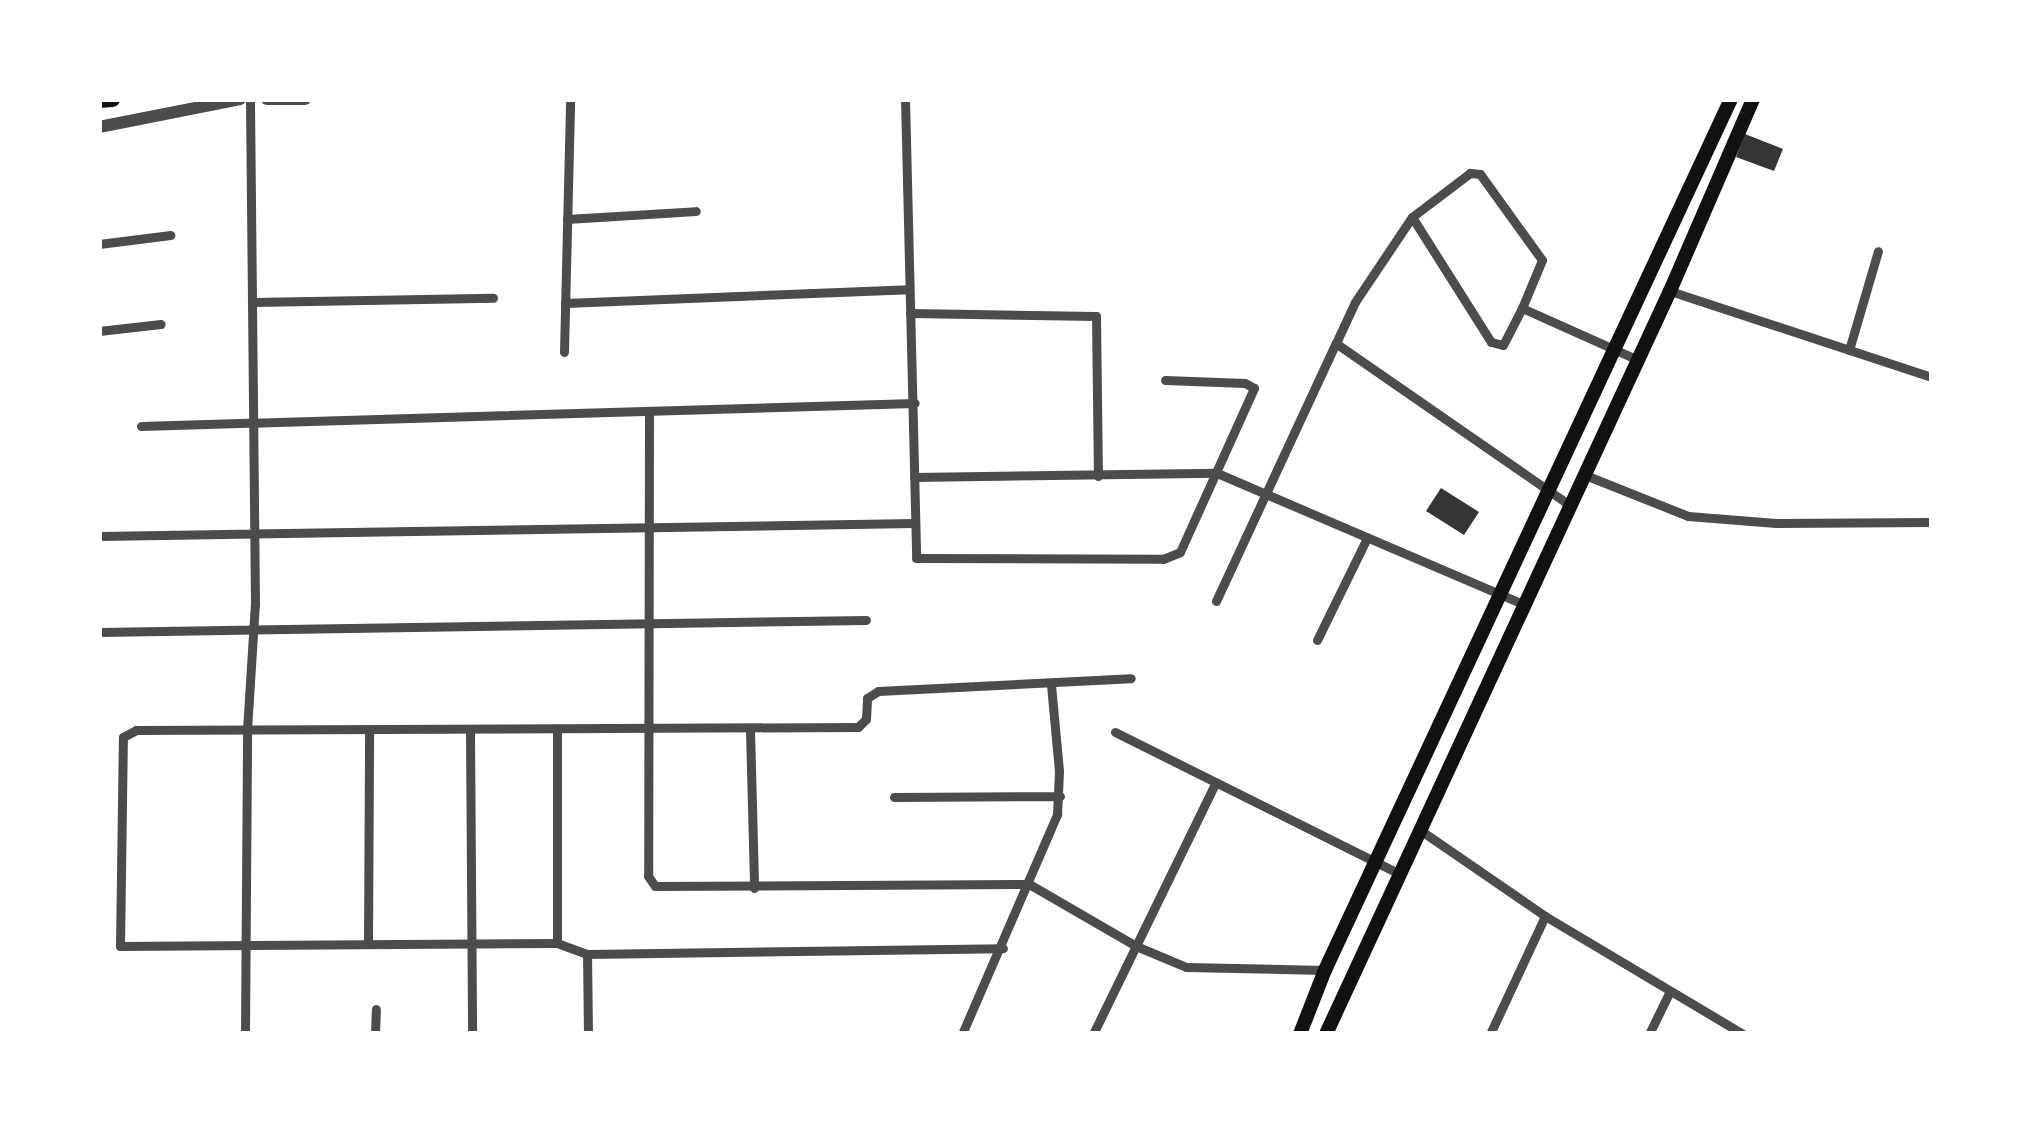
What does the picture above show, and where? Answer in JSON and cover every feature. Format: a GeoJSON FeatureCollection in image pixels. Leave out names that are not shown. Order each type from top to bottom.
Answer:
{"type":"FeatureCollection","features":[{"type":"Feature","properties":{"kind":"highway"},"geometry":{"type":"LineString","coordinates":[[99,100],[112,99]]}},
{"type":"Feature","properties":{"kind":"main road"},"geometry":{"type":"LineString","coordinates":[[1300,1034],[1324,970],[1730,99]]}},
{"type":"Feature","properties":{"kind":"main road"},"geometry":{"type":"LineString","coordinates":[[1326,1034],[1670,291],[1753,99]]}},
{"type":"Feature","properties":{"kind":"street"},"geometry":{"type":"LineString","coordinates":[[99,127],[240,99]]}},
{"type":"Feature","properties":{"kind":"street"},"geometry":{"type":"LineString","coordinates":[[244,1034],[254,532],[250,99]]}},
{"type":"Feature","properties":{"kind":"street"},"geometry":{"type":"LineString","coordinates":[[267,99],[305,99]]}},
{"type":"Feature","properties":{"kind":"street"},"geometry":{"type":"LineString","coordinates":[[563,352],[570,99]]}},
{"type":"Feature","properties":{"kind":"street"},"geometry":{"type":"LineString","coordinates":[[905,99],[915,403],[914,556],[920,560],[1163,559],[1184,547],[1253,386],[1165,380]]}},
{"type":"Feature","properties":{"kind":"street"},"geometry":{"type":"LineString","coordinates":[[1216,601],[1368,278],[1412,217],[1471,173],[1480,174],[1542,260],[1522,308],[1503,345],[1492,343],[1412,217]]}},
{"type":"Feature","properties":{"kind":"street"},"geometry":{"type":"LineString","coordinates":[[567,219],[696,212]]}},
{"type":"Feature","properties":{"kind":"street"},"geometry":{"type":"LineString","coordinates":[[99,244],[170,235]]}},
{"type":"Feature","properties":{"kind":"street"},"geometry":{"type":"LineString","coordinates":[[1850,350],[1877,251]]}},
{"type":"Feature","properties":{"kind":"street"},"geometry":{"type":"LineString","coordinates":[[565,303],[909,289]]}},
{"type":"Feature","properties":{"kind":"street"},"geometry":{"type":"LineString","coordinates":[[1670,291],[1932,377]]}},
{"type":"Feature","properties":{"kind":"street"},"geometry":{"type":"LineString","coordinates":[[252,302],[493,298]]}},
{"type":"Feature","properties":{"kind":"street"},"geometry":{"type":"LineString","coordinates":[[1522,308],[1638,360]]}},
{"type":"Feature","properties":{"kind":"street"},"geometry":{"type":"LineString","coordinates":[[910,313],[1096,316],[1098,476]]}},
{"type":"Feature","properties":{"kind":"street"},"geometry":{"type":"LineString","coordinates":[[99,331],[160,324]]}},
{"type":"Feature","properties":{"kind":"street"},"geometry":{"type":"LineString","coordinates":[[1336,343],[1571,506]]}},
{"type":"Feature","properties":{"kind":"street"},"geometry":{"type":"LineString","coordinates":[[141,426],[915,403]]}},
{"type":"Feature","properties":{"kind":"street"},"geometry":{"type":"LineString","coordinates":[[649,412],[651,882],[661,887],[754,888],[1029,884],[1136,946],[1198,970],[1324,970]]}},
{"type":"Feature","properties":{"kind":"street"},"geometry":{"type":"LineString","coordinates":[[914,477],[1216,473],[1525,605]]}},
{"type":"Feature","properties":{"kind":"street"},"geometry":{"type":"LineString","coordinates":[[1585,475],[1688,516],[1776,523],[1932,522]]}},
{"type":"Feature","properties":{"kind":"street"},"geometry":{"type":"LineString","coordinates":[[99,536],[914,523]]}},
{"type":"Feature","properties":{"kind":"street"},"geometry":{"type":"LineString","coordinates":[[1317,640],[1366,538]]}},
{"type":"Feature","properties":{"kind":"street"},"geometry":{"type":"LineString","coordinates":[[99,632],[866,620]]}},
{"type":"Feature","properties":{"kind":"street"},"geometry":{"type":"LineString","coordinates":[[1003,948],[586,954],[557,943],[124,947],[116,941],[125,733],[858,727],[866,719],[867,698],[878,692],[1130,678]]}},
{"type":"Feature","properties":{"kind":"street"},"geometry":{"type":"LineString","coordinates":[[962,1034],[1003,948],[1060,796],[1051,685]]}},
{"type":"Feature","properties":{"kind":"street"},"geometry":{"type":"LineString","coordinates":[[368,944],[369,730]]}},
{"type":"Feature","properties":{"kind":"street"},"geometry":{"type":"LineString","coordinates":[[750,730],[754,888]]}},
{"type":"Feature","properties":{"kind":"street"},"geometry":{"type":"LineString","coordinates":[[557,732],[557,943]]}},
{"type":"Feature","properties":{"kind":"street"},"geometry":{"type":"LineString","coordinates":[[470,733],[472,1034]]}},
{"type":"Feature","properties":{"kind":"street"},"geometry":{"type":"LineString","coordinates":[[1115,733],[1400,874]]}},
{"type":"Feature","properties":{"kind":"street"},"geometry":{"type":"LineString","coordinates":[[1093,1034],[1216,782]]}},
{"type":"Feature","properties":{"kind":"street"},"geometry":{"type":"LineString","coordinates":[[894,796],[1060,796]]}},
{"type":"Feature","properties":{"kind":"street"},"geometry":{"type":"LineString","coordinates":[[1420,830],[1545,916],[1743,1034]]}},
{"type":"Feature","properties":{"kind":"street"},"geometry":{"type":"LineString","coordinates":[[1490,1034],[1545,916]]}},
{"type":"Feature","properties":{"kind":"street"},"geometry":{"type":"LineString","coordinates":[[586,954],[587,1034]]}},
{"type":"Feature","properties":{"kind":"street"},"geometry":{"type":"LineString","coordinates":[[1649,1034],[1669,993]]}},
{"type":"Feature","properties":{"kind":"street"},"geometry":{"type":"LineString","coordinates":[[376,1010],[376,1034]]}},
{"type":"Feature","properties":{"kind":"building"},"geometry":{"type":"Polygon","coordinates":[[[1745,134],[1783,149],[1774,171],[1736,157],[1745,134]]]}},
{"type":"Feature","properties":{"kind":"building"},"geometry":{"type":"Polygon","coordinates":[[[1441,488],[1479,512],[1464,535],[1426,511],[1441,488]]]}}]}
